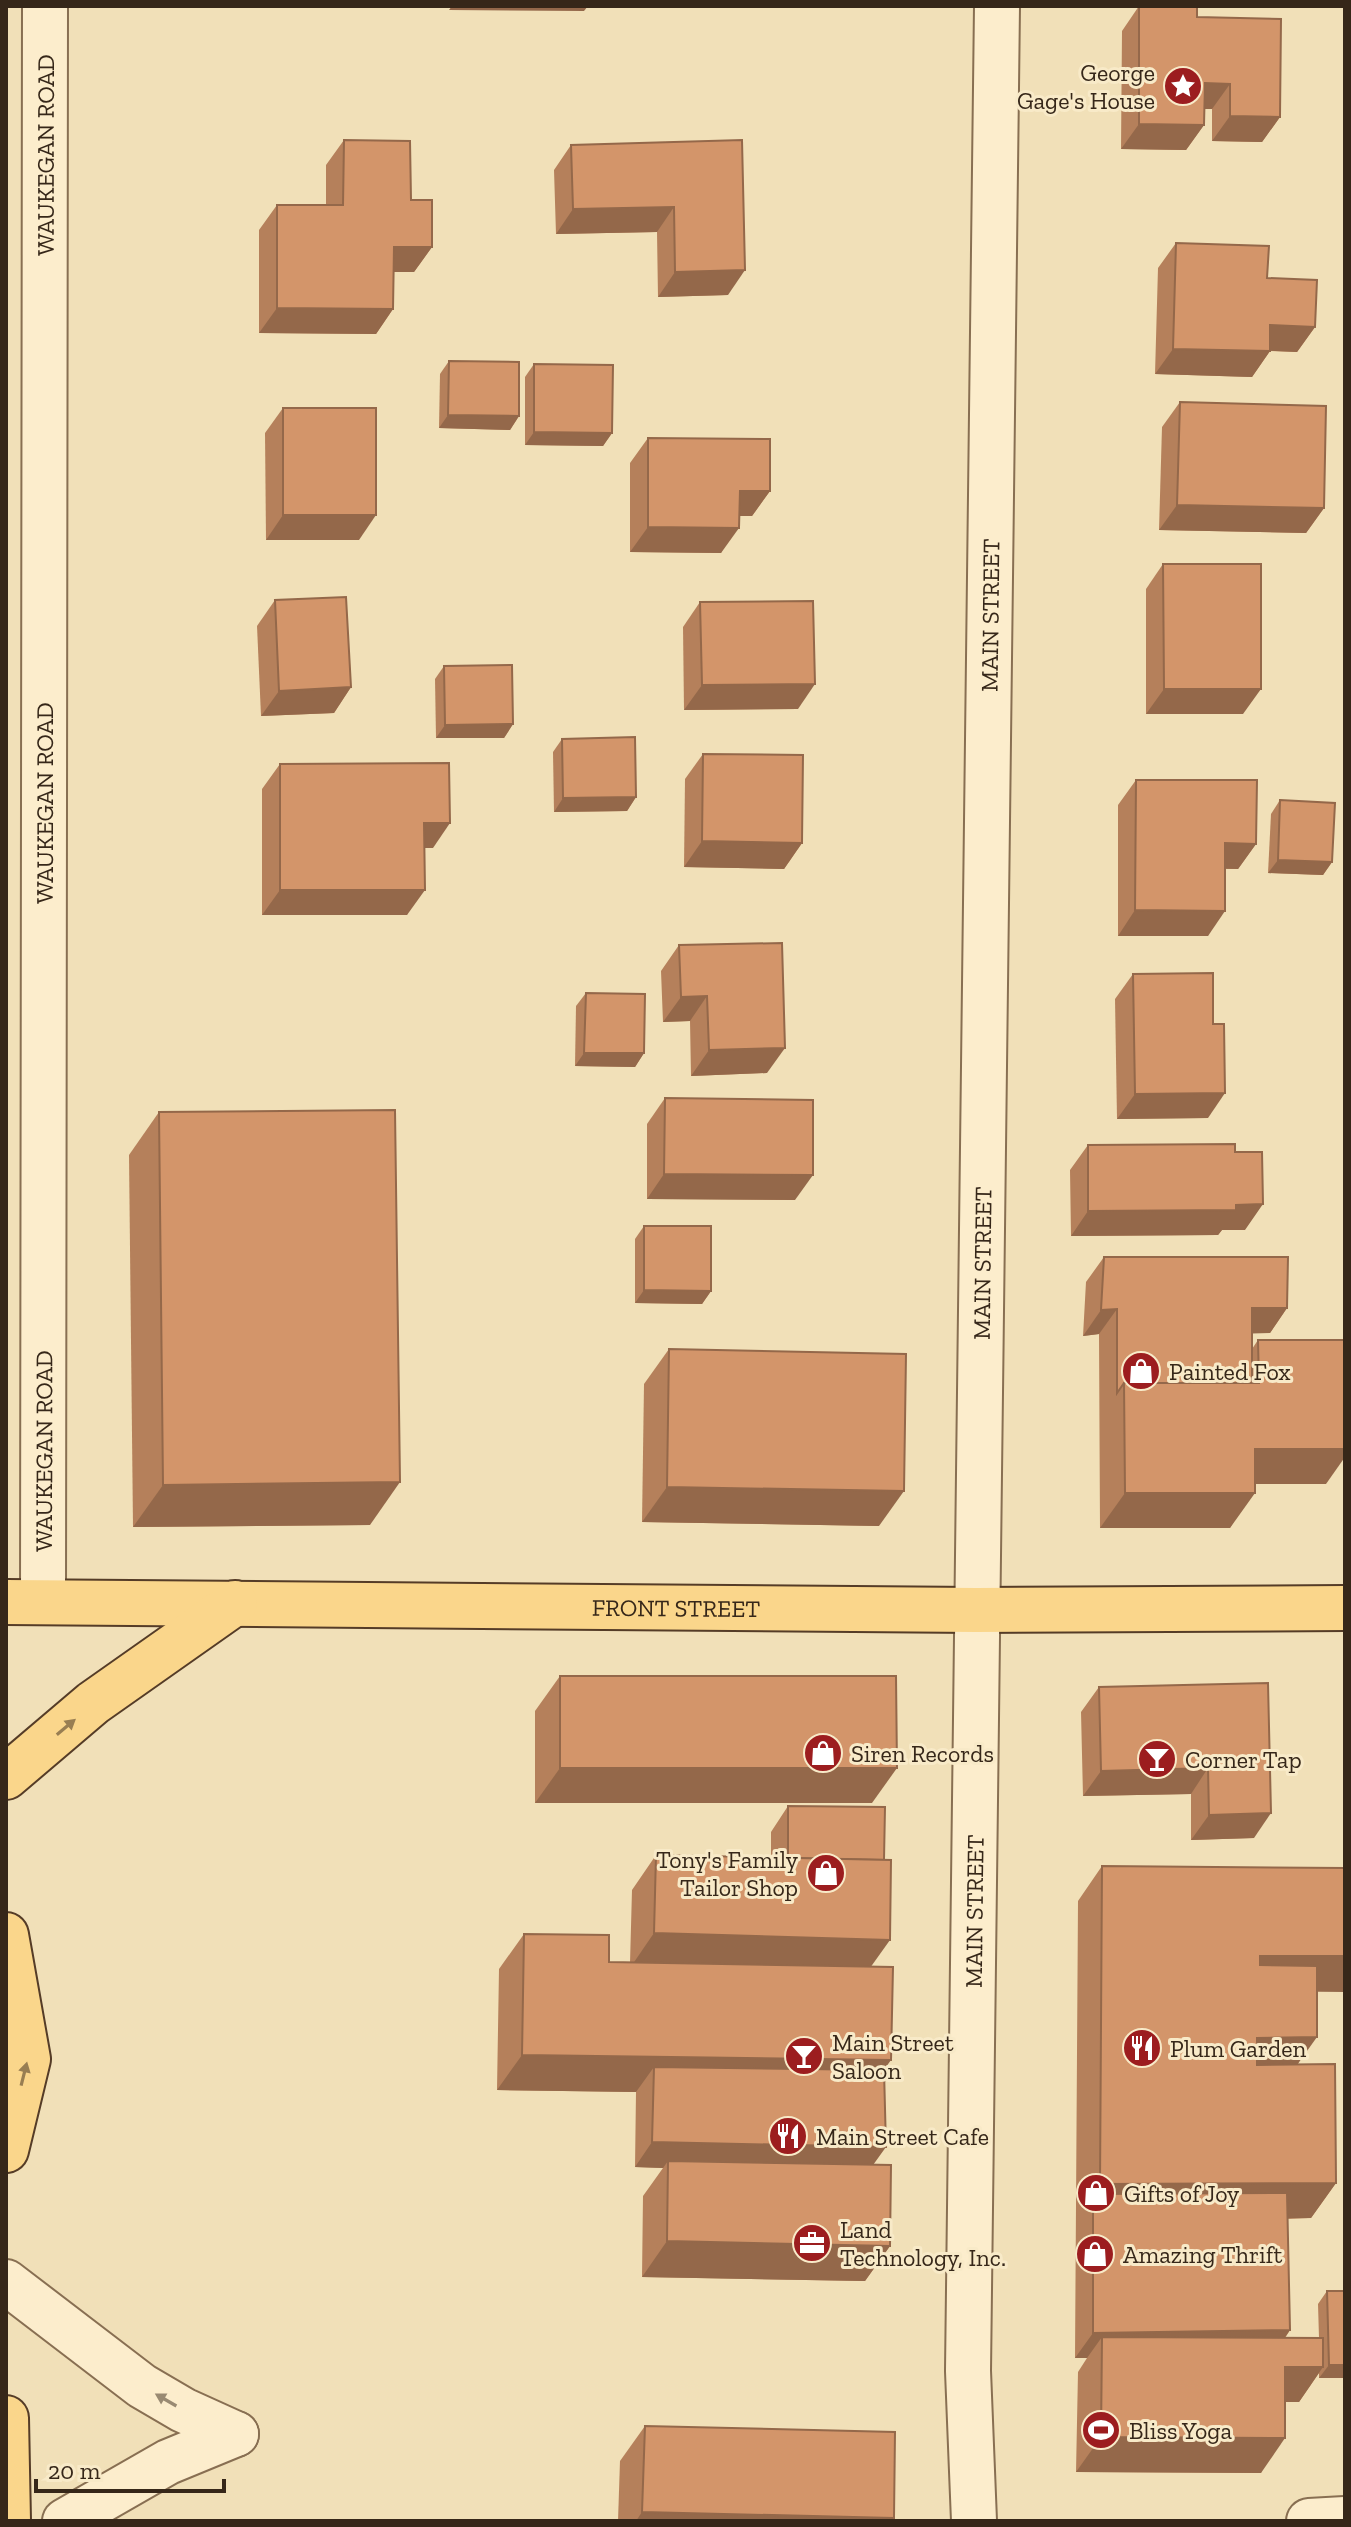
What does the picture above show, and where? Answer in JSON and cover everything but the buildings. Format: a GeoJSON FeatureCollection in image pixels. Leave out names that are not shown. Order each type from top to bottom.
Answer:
{"type":"FeatureCollection","features":[{"type":"Feature","properties":{"kind":"main road","name":"FRONT STREET"},"geometry":{"type":"LineString","coordinates":[[24,1602],[976,1610],[1345,1608]]}},
{"type":"Feature","properties":{"kind":"main road"},"geometry":{"type":"LineString","coordinates":[[6,1777],[93,1703],[235,1603]]}},
{"type":"Feature","properties":{"kind":"main road"},"geometry":{"type":"LineString","coordinates":[[6,1935],[28,2059],[6,2150]]}},
{"type":"Feature","properties":{"kind":"main road"},"geometry":{"type":"LineString","coordinates":[[6,2418],[7,2509]]}},
{"type":"Feature","properties":{"kind":"street","name":"WAUKEGAN ROAD"},"geometry":{"type":"LineString","coordinates":[[24,1602],[45,6]]}},
{"type":"Feature","properties":{"kind":"street","name":"MAIN STREET"},"geometry":{"type":"LineString","coordinates":[[974,2521],[968,2371],[997,6]]}},
{"type":"Feature","properties":{"kind":"street"},"geometry":{"type":"LineString","coordinates":[[6,2282],[142,2386],[183,2410],[236,2434],[168,2462],[65,2521]]}},
{"type":"Feature","properties":{"kind":"street"},"geometry":{"type":"LineString","coordinates":[[1309,2521],[1345,2519]]}},
{"type":"Feature","properties":{"kind":"place","name":"George Gage's House"},"geometry":{"type":"Point","coordinates":[1183,86]}},
{"type":"Feature","properties":{"kind":"place","name":"Painted Fox"},"geometry":{"type":"Point","coordinates":[1141,1371]}},
{"type":"Feature","properties":{"kind":"place","name":"Siren Records"},"geometry":{"type":"Point","coordinates":[823,1753]}},
{"type":"Feature","properties":{"kind":"place","name":"Corner Tap"},"geometry":{"type":"Point","coordinates":[1157,1759]}},
{"type":"Feature","properties":{"kind":"place","name":"Tony's Family Tailor Shop"},"geometry":{"type":"Point","coordinates":[826,1873]}},
{"type":"Feature","properties":{"kind":"place","name":"Plum Garden"},"geometry":{"type":"Point","coordinates":[1142,2048]}},
{"type":"Feature","properties":{"kind":"place","name":"Main Street Saloon"},"geometry":{"type":"Point","coordinates":[804,2056]}},
{"type":"Feature","properties":{"kind":"place","name":"Main Street Cafe"},"geometry":{"type":"Point","coordinates":[788,2136]}},
{"type":"Feature","properties":{"kind":"place","name":"Gifts of Joy"},"geometry":{"type":"Point","coordinates":[1096,2193]}},
{"type":"Feature","properties":{"kind":"place","name":"Land Technology, Inc."},"geometry":{"type":"Point","coordinates":[812,2243]}},
{"type":"Feature","properties":{"kind":"place","name":"Amazing Thrift"},"geometry":{"type":"Point","coordinates":[1095,2254]}},
{"type":"Feature","properties":{"kind":"place","name":"Bliss Yoga"},"geometry":{"type":"Point","coordinates":[1101,2430]}}]}
